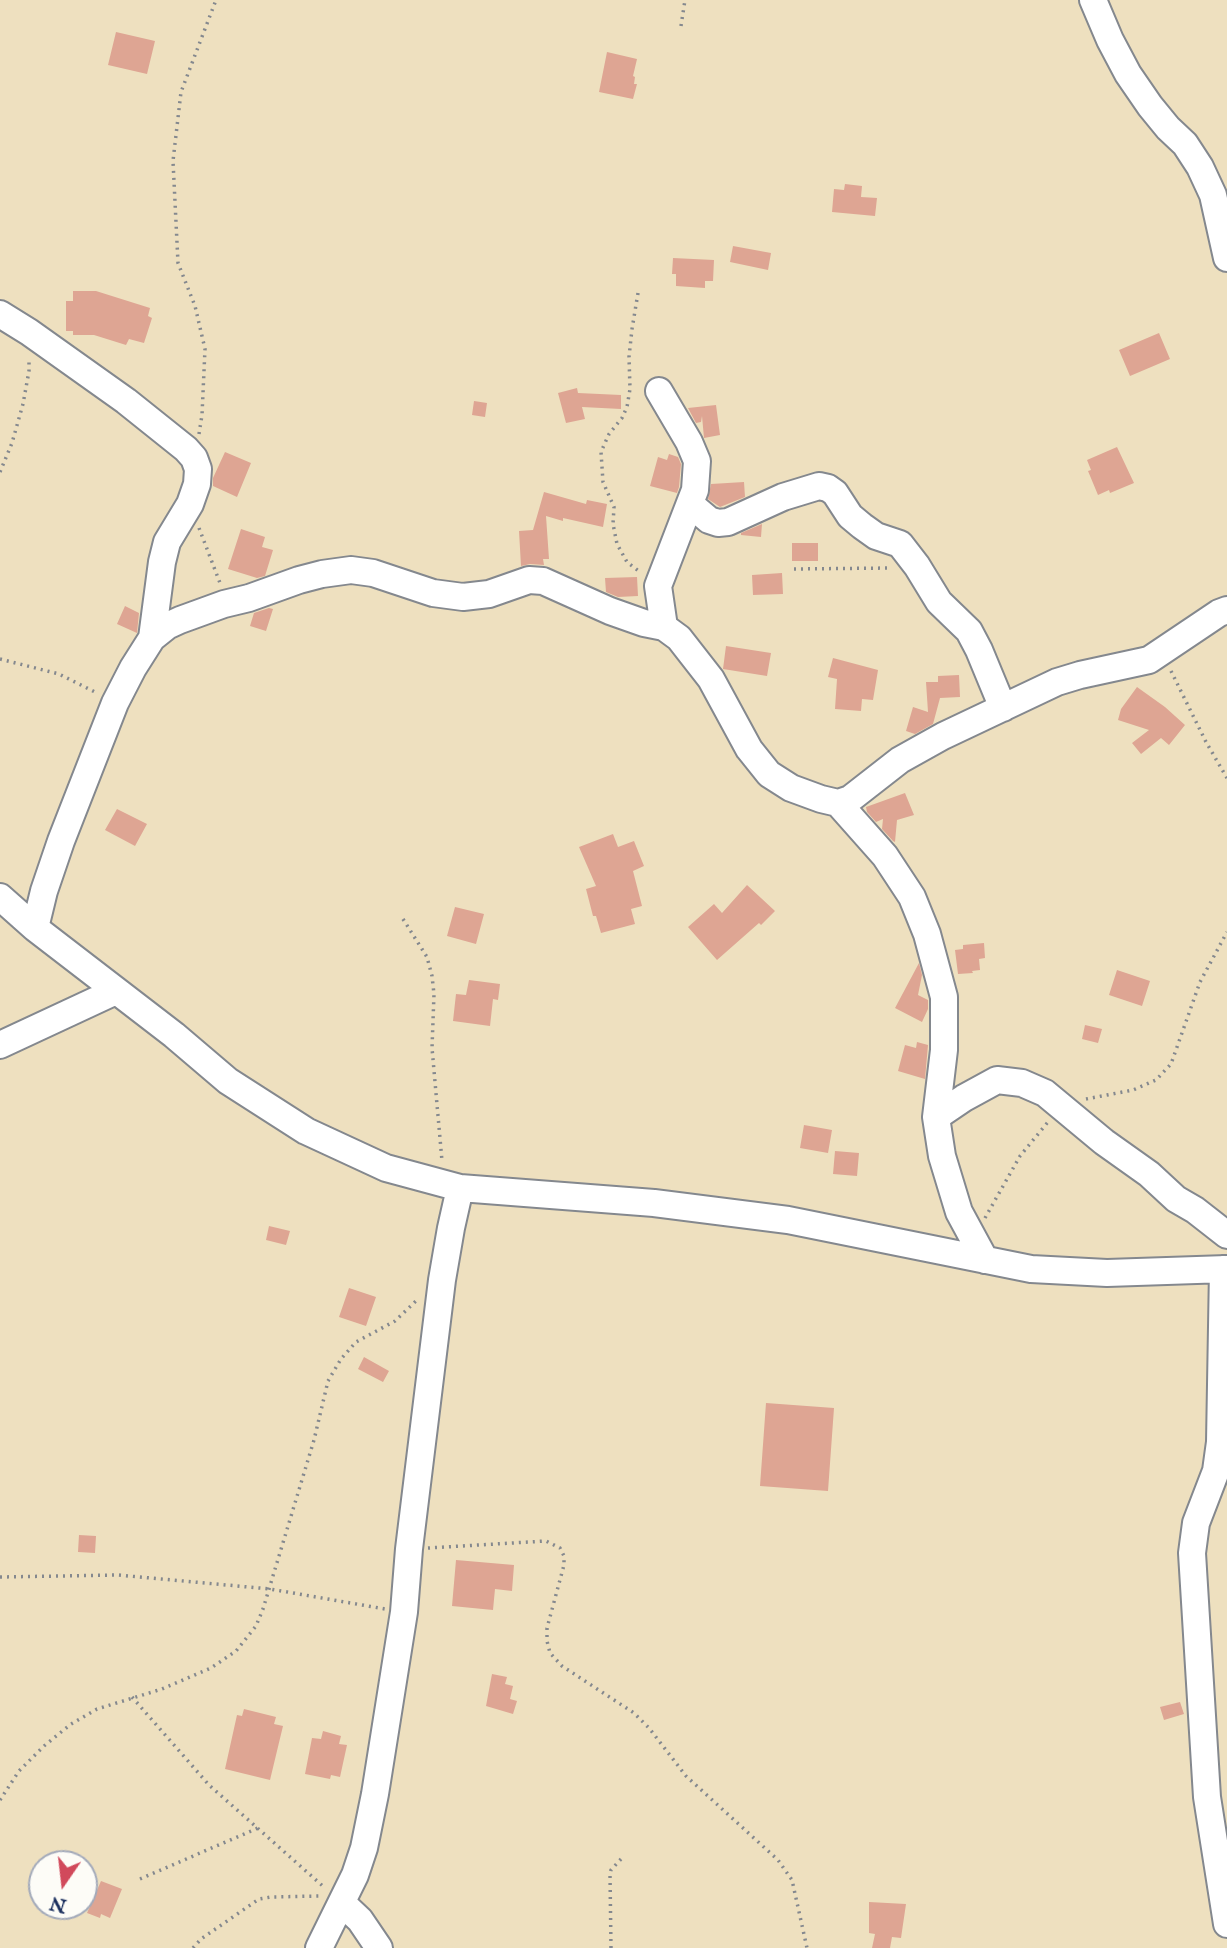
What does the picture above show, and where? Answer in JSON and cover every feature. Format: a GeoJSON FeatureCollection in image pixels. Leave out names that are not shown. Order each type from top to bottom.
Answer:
{"type":"FeatureCollection","features":[{"type":"Feature","properties":{"kind":"street"},"geometry":{"type":"LineString","coordinates":[[1093,0],[1128,74],[1156,113],[1185,144],[1200,167],[1213,195],[1227,258]]}},
{"type":"Feature","properties":{"kind":"street"},"geometry":{"type":"LineString","coordinates":[[0,314],[126,401],[194,458],[198,469],[197,484],[190,504],[167,542],[152,638]]}},
{"type":"Feature","properties":{"kind":"street"},"geometry":{"type":"LineString","coordinates":[[659,391],[697,461],[695,490],[658,586],[664,627]]}},
{"type":"Feature","properties":{"kind":"street"},"geometry":{"type":"LineString","coordinates":[[690,504],[709,520],[728,522],[783,497],[819,486],[828,488],[835,493],[850,516],[876,536],[900,544],[918,566],[939,602],[969,631],[1003,708]]}},
{"type":"Feature","properties":{"kind":"street"},"geometry":{"type":"LineString","coordinates":[[35,928],[61,841],[116,703],[152,638],[180,620],[299,580],[351,570],[373,573],[433,593],[463,597],[489,594],[529,580],[543,581],[610,611],[664,627],[679,638],[711,679],[749,749],[769,774],[791,788],[838,803],[850,799],[900,760],[943,736],[1058,682],[1149,660],[1227,610]]}},
{"type":"Feature","properties":{"kind":"street"},"geometry":{"type":"LineString","coordinates":[[838,803],[885,856],[912,897],[927,934],[944,997],[944,1050],[936,1117],[942,1156],[959,1212],[980,1249]]}},
{"type":"Feature","properties":{"kind":"street"},"geometry":{"type":"LineString","coordinates":[[0,897],[35,928],[174,1035],[228,1081],[306,1131],[386,1168],[455,1187],[654,1203],[980,1249],[1031,1269],[1093,1273],[1225,1269],[1220,1442],[1216,1471],[1196,1523],[1192,1553],[1206,1797],[1227,1924]]}},
{"type":"Feature","properties":{"kind":"street"},"geometry":{"type":"LineString","coordinates":[[0,1045],[116,991]]}},
{"type":"Feature","properties":{"kind":"street"},"geometry":{"type":"LineString","coordinates":[[936,1117],[997,1080],[1022,1083],[1045,1093],[1063,1106],[1104,1142],[1149,1174],[1176,1199],[1227,1235]]}},
{"type":"Feature","properties":{"kind":"street"},"geometry":{"type":"LineString","coordinates":[[319,1948],[338,1899],[355,1875],[364,1848],[385,1737],[404,1612],[409,1549],[455,1187]]}},
{"type":"Feature","properties":{"kind":"street"},"geometry":{"type":"LineString","coordinates":[[338,1899],[360,1920],[379,1948]]}},
{"type":"Feature","properties":{"kind":"path"},"geometry":{"type":"LineString","coordinates":[[194,458],[202,415],[205,349],[195,306],[178,263],[173,161],[181,92],[216,0]]}},
{"type":"Feature","properties":{"kind":"path"},"geometry":{"type":"LineString","coordinates":[[681,26],[685,0]]}},
{"type":"Feature","properties":{"kind":"path"},"geometry":{"type":"LineString","coordinates":[[638,293],[629,357],[631,374],[628,398],[622,418],[609,434],[601,452],[603,482],[614,507],[613,524],[617,544],[627,562],[658,586]]}},
{"type":"Feature","properties":{"kind":"path"},"geometry":{"type":"LineString","coordinates":[[0,472],[23,404],[29,371],[29,332]]}},
{"type":"Feature","properties":{"kind":"path"},"geometry":{"type":"LineString","coordinates":[[190,504],[209,558],[219,576],[224,604]]}},
{"type":"Feature","properties":{"kind":"path"},"geometry":{"type":"LineString","coordinates":[[794,569],[918,566]]}},
{"type":"Feature","properties":{"kind":"path"},"geometry":{"type":"LineString","coordinates":[[1161,653],[1227,778]]}},
{"type":"Feature","properties":{"kind":"path"},"geometry":{"type":"LineString","coordinates":[[0,659],[59,674],[116,703]]}},
{"type":"Feature","properties":{"kind":"path"},"geometry":{"type":"LineString","coordinates":[[403,919],[428,957],[432,976],[432,1048],[436,1104],[443,1166],[455,1187]]}},
{"type":"Feature","properties":{"kind":"path"},"geometry":{"type":"LineString","coordinates":[[980,1249],[1020,1156],[1063,1106],[1133,1090],[1156,1080],[1171,1064],[1200,982],[1227,932]]}},
{"type":"Feature","properties":{"kind":"path"},"geometry":{"type":"LineString","coordinates":[[0,1800],[19,1771],[57,1735],[97,1709],[162,1689],[211,1668],[236,1651],[256,1626],[270,1589],[314,1440],[328,1381],[341,1359],[356,1342],[395,1321],[442,1280]]}},
{"type":"Feature","properties":{"kind":"path"},"geometry":{"type":"LineString","coordinates":[[409,1549],[546,1541],[560,1548],[564,1564],[547,1628],[550,1653],[562,1666],[634,1713],[686,1776],[778,1860],[792,1880],[807,1948]]}},
{"type":"Feature","properties":{"kind":"path"},"geometry":{"type":"LineString","coordinates":[[0,1577],[118,1575],[270,1589],[404,1612]]}},
{"type":"Feature","properties":{"kind":"path"},"geometry":{"type":"LineString","coordinates":[[132,1697],[209,1786],[338,1899]]}},
{"type":"Feature","properties":{"kind":"path"},"geometry":{"type":"LineString","coordinates":[[139,1879],[258,1828]]}},
{"type":"Feature","properties":{"kind":"path"},"geometry":{"type":"LineString","coordinates":[[611,1948],[610,1874],[621,1859]]}},
{"type":"Feature","properties":{"kind":"path"},"geometry":{"type":"LineString","coordinates":[[193,1948],[201,1939],[259,1899],[338,1899]]}},
{"type":"Feature","properties":{"kind":"building"},"geometry":{"type":"Polygon","coordinates":[[[116,32],[155,41],[147,74],[108,65],[116,32]]]}},
{"type":"Feature","properties":{"kind":"building"},"geometry":{"type":"Polygon","coordinates":[[[607,52],[637,59],[633,76],[634,84],[637,84],[633,99],[599,92],[607,52]]]}},
{"type":"Feature","properties":{"kind":"building"},"geometry":{"type":"Polygon","coordinates":[[[845,184],[862,186],[861,197],[877,198],[875,216],[832,212],[834,189],[844,190],[845,184]]]}},
{"type":"Feature","properties":{"kind":"building"},"geometry":{"type":"Polygon","coordinates":[[[733,246],[771,253],[768,270],[730,262],[733,246]]]}},
{"type":"Feature","properties":{"kind":"building"},"geometry":{"type":"Polygon","coordinates":[[[673,258],[714,260],[713,281],[705,281],[705,288],[676,286],[676,274],[672,274],[673,258]]]}},
{"type":"Feature","properties":{"kind":"building"},"geometry":{"type":"Polygon","coordinates":[[[73,291],[96,291],[150,308],[148,316],[152,318],[144,343],[129,339],[126,345],[94,335],[73,335],[73,331],[66,331],[66,301],[73,301],[73,291]]]}},
{"type":"Feature","properties":{"kind":"building"},"geometry":{"type":"Polygon","coordinates":[[[1159,333],[1170,359],[1130,376],[1119,350],[1159,333]]]}},
{"type":"Feature","properties":{"kind":"building"},"geometry":{"type":"Polygon","coordinates":[[[577,388],[578,393],[621,395],[621,409],[582,407],[585,419],[566,423],[558,393],[577,388]]]}},
{"type":"Feature","properties":{"kind":"building"},"geometry":{"type":"Polygon","coordinates":[[[474,401],[487,403],[485,417],[472,415],[474,401]]]}},
{"type":"Feature","properties":{"kind":"building"},"geometry":{"type":"Polygon","coordinates":[[[716,405],[720,435],[704,438],[702,416],[701,422],[696,423],[688,408],[716,405]]]}},
{"type":"Feature","properties":{"kind":"building"},"geometry":{"type":"Polygon","coordinates":[[[1117,447],[1134,483],[1098,495],[1088,471],[1091,470],[1087,460],[1117,447]]]}},
{"type":"Feature","properties":{"kind":"building"},"geometry":{"type":"Polygon","coordinates":[[[225,452],[251,463],[237,497],[213,486],[213,478],[225,452]]]}},
{"type":"Feature","properties":{"kind":"building"},"geometry":{"type":"Polygon","coordinates":[[[669,454],[678,457],[681,464],[677,493],[650,486],[658,457],[667,460],[669,454]]]}},
{"type":"Feature","properties":{"kind":"building"},"geometry":{"type":"Polygon","coordinates":[[[744,482],[745,497],[720,507],[708,499],[711,484],[744,482]]]}},
{"type":"Feature","properties":{"kind":"building"},"geometry":{"type":"Polygon","coordinates":[[[544,492],[586,504],[587,500],[607,504],[603,527],[546,516],[549,559],[543,559],[544,565],[521,566],[519,531],[533,530],[544,492]]]}},
{"type":"Feature","properties":{"kind":"building"},"geometry":{"type":"Polygon","coordinates":[[[762,524],[761,537],[741,535],[741,533],[762,524]]]}},
{"type":"Feature","properties":{"kind":"building"},"geometry":{"type":"Polygon","coordinates":[[[241,529],[265,537],[262,547],[273,550],[265,576],[257,578],[228,569],[241,529]]]}},
{"type":"Feature","properties":{"kind":"building"},"geometry":{"type":"Polygon","coordinates":[[[792,543],[818,543],[818,561],[792,561],[792,543]]]}},
{"type":"Feature","properties":{"kind":"building"},"geometry":{"type":"Polygon","coordinates":[[[782,573],[783,594],[753,595],[752,575],[782,573]]]}},
{"type":"Feature","properties":{"kind":"building"},"geometry":{"type":"Polygon","coordinates":[[[637,577],[638,596],[618,597],[606,592],[605,578],[637,577]]]}},
{"type":"Feature","properties":{"kind":"building"},"geometry":{"type":"Polygon","coordinates":[[[125,606],[139,613],[137,633],[117,624],[125,606]]]}},
{"type":"Feature","properties":{"kind":"building"},"geometry":{"type":"Polygon","coordinates":[[[273,609],[266,631],[250,626],[254,613],[273,609]]]}},
{"type":"Feature","properties":{"kind":"building"},"geometry":{"type":"Polygon","coordinates":[[[726,646],[771,653],[767,676],[723,669],[726,646]]]}},
{"type":"Feature","properties":{"kind":"building"},"geometry":{"type":"Polygon","coordinates":[[[833,658],[878,670],[873,700],[862,699],[861,711],[835,709],[837,679],[828,677],[833,658]]]}},
{"type":"Feature","properties":{"kind":"building"},"geometry":{"type":"Polygon","coordinates":[[[959,675],[960,697],[940,698],[933,724],[915,734],[906,731],[913,707],[928,712],[926,682],[938,682],[938,676],[959,675]]]}},
{"type":"Feature","properties":{"kind":"building"},"geometry":{"type":"Polygon","coordinates":[[[1137,687],[1185,725],[1169,745],[1161,738],[1141,754],[1132,743],[1149,730],[1118,720],[1121,709],[1137,687]]]}},
{"type":"Feature","properties":{"kind":"building"},"geometry":{"type":"Polygon","coordinates":[[[905,793],[914,815],[897,820],[895,842],[882,829],[883,819],[876,822],[866,807],[905,793]]]}},
{"type":"Feature","properties":{"kind":"building"},"geometry":{"type":"Polygon","coordinates":[[[117,809],[147,824],[135,846],[105,830],[117,809]]]}},
{"type":"Feature","properties":{"kind":"building"},"geometry":{"type":"Polygon","coordinates":[[[613,834],[618,847],[634,841],[644,866],[633,871],[642,906],[631,909],[635,924],[601,933],[586,889],[596,886],[579,847],[613,834]]]}},
{"type":"Feature","properties":{"kind":"building"},"geometry":{"type":"Polygon","coordinates":[[[747,885],[775,911],[717,960],[688,927],[714,904],[722,913],[747,885]]]}},
{"type":"Feature","properties":{"kind":"building"},"geometry":{"type":"Polygon","coordinates":[[[455,907],[484,914],[476,944],[447,936],[455,907]]]}},
{"type":"Feature","properties":{"kind":"building"},"geometry":{"type":"Polygon","coordinates":[[[984,943],[985,958],[979,959],[980,970],[958,974],[955,950],[963,949],[963,945],[984,943]]]}},
{"type":"Feature","properties":{"kind":"building"},"geometry":{"type":"Polygon","coordinates":[[[919,963],[922,975],[918,995],[928,1000],[928,1009],[922,1022],[895,1008],[919,963]]]}},
{"type":"Feature","properties":{"kind":"building"},"geometry":{"type":"Polygon","coordinates":[[[1117,970],[1150,981],[1142,1006],[1109,995],[1117,970]]]}},
{"type":"Feature","properties":{"kind":"building"},"geometry":{"type":"Polygon","coordinates":[[[469,980],[500,984],[498,1000],[493,999],[490,1026],[453,1021],[456,994],[466,995],[469,980]]]}},
{"type":"Feature","properties":{"kind":"building"},"geometry":{"type":"Polygon","coordinates":[[[1085,1025],[1102,1029],[1098,1043],[1082,1039],[1085,1025]]]}},
{"type":"Feature","properties":{"kind":"building"},"geometry":{"type":"Polygon","coordinates":[[[917,1042],[928,1045],[925,1079],[898,1071],[905,1045],[916,1048],[917,1042]]]}},
{"type":"Feature","properties":{"kind":"building"},"geometry":{"type":"Polygon","coordinates":[[[804,1125],[832,1130],[828,1153],[800,1148],[804,1125]]]}},
{"type":"Feature","properties":{"kind":"building"},"geometry":{"type":"Polygon","coordinates":[[[835,1151],[859,1153],[857,1176],[833,1174],[835,1151]]]}},
{"type":"Feature","properties":{"kind":"building"},"geometry":{"type":"Polygon","coordinates":[[[269,1226],[290,1231],[286,1245],[266,1240],[269,1226]]]}},
{"type":"Feature","properties":{"kind":"building"},"geometry":{"type":"Polygon","coordinates":[[[349,1288],[376,1297],[366,1326],[339,1317],[349,1288]]]}},
{"type":"Feature","properties":{"kind":"building"},"geometry":{"type":"Polygon","coordinates":[[[364,1357],[389,1371],[383,1382],[358,1369],[364,1357]]]}},
{"type":"Feature","properties":{"kind":"building"},"geometry":{"type":"Polygon","coordinates":[[[766,1403],[834,1408],[828,1491],[760,1486],[766,1403]]]}},
{"type":"Feature","properties":{"kind":"building"},"geometry":{"type":"Polygon","coordinates":[[[79,1535],[96,1536],[95,1553],[78,1552],[79,1535]]]}},
{"type":"Feature","properties":{"kind":"building"},"geometry":{"type":"Polygon","coordinates":[[[456,1560],[514,1565],[512,1591],[495,1589],[493,1610],[452,1606],[456,1560]]]}},
{"type":"Feature","properties":{"kind":"building"},"geometry":{"type":"Polygon","coordinates":[[[492,1674],[507,1677],[505,1684],[513,1686],[510,1699],[517,1701],[513,1714],[486,1706],[492,1674]]]}},
{"type":"Feature","properties":{"kind":"building"},"geometry":{"type":"Polygon","coordinates":[[[1180,1702],[1184,1714],[1164,1720],[1160,1707],[1180,1702]]]}},
{"type":"Feature","properties":{"kind":"building"},"geometry":{"type":"Polygon","coordinates":[[[244,1709],[276,1717],[274,1724],[283,1726],[270,1780],[225,1769],[237,1715],[242,1716],[244,1709]]]}},
{"type":"Feature","properties":{"kind":"building"},"geometry":{"type":"Polygon","coordinates":[[[323,1731],[341,1736],[339,1744],[347,1745],[340,1777],[331,1775],[330,1779],[305,1774],[312,1738],[321,1739],[323,1731]]]}},
{"type":"Feature","properties":{"kind":"building"},"geometry":{"type":"Polygon","coordinates":[[[101,1881],[122,1889],[110,1918],[101,1914],[98,1917],[98,1888],[101,1881]]]}},
{"type":"Feature","properties":{"kind":"building"},"geometry":{"type":"Polygon","coordinates":[[[869,1902],[906,1904],[901,1938],[892,1937],[890,1948],[872,1948],[875,1934],[869,1933],[869,1902]]]}}]}
